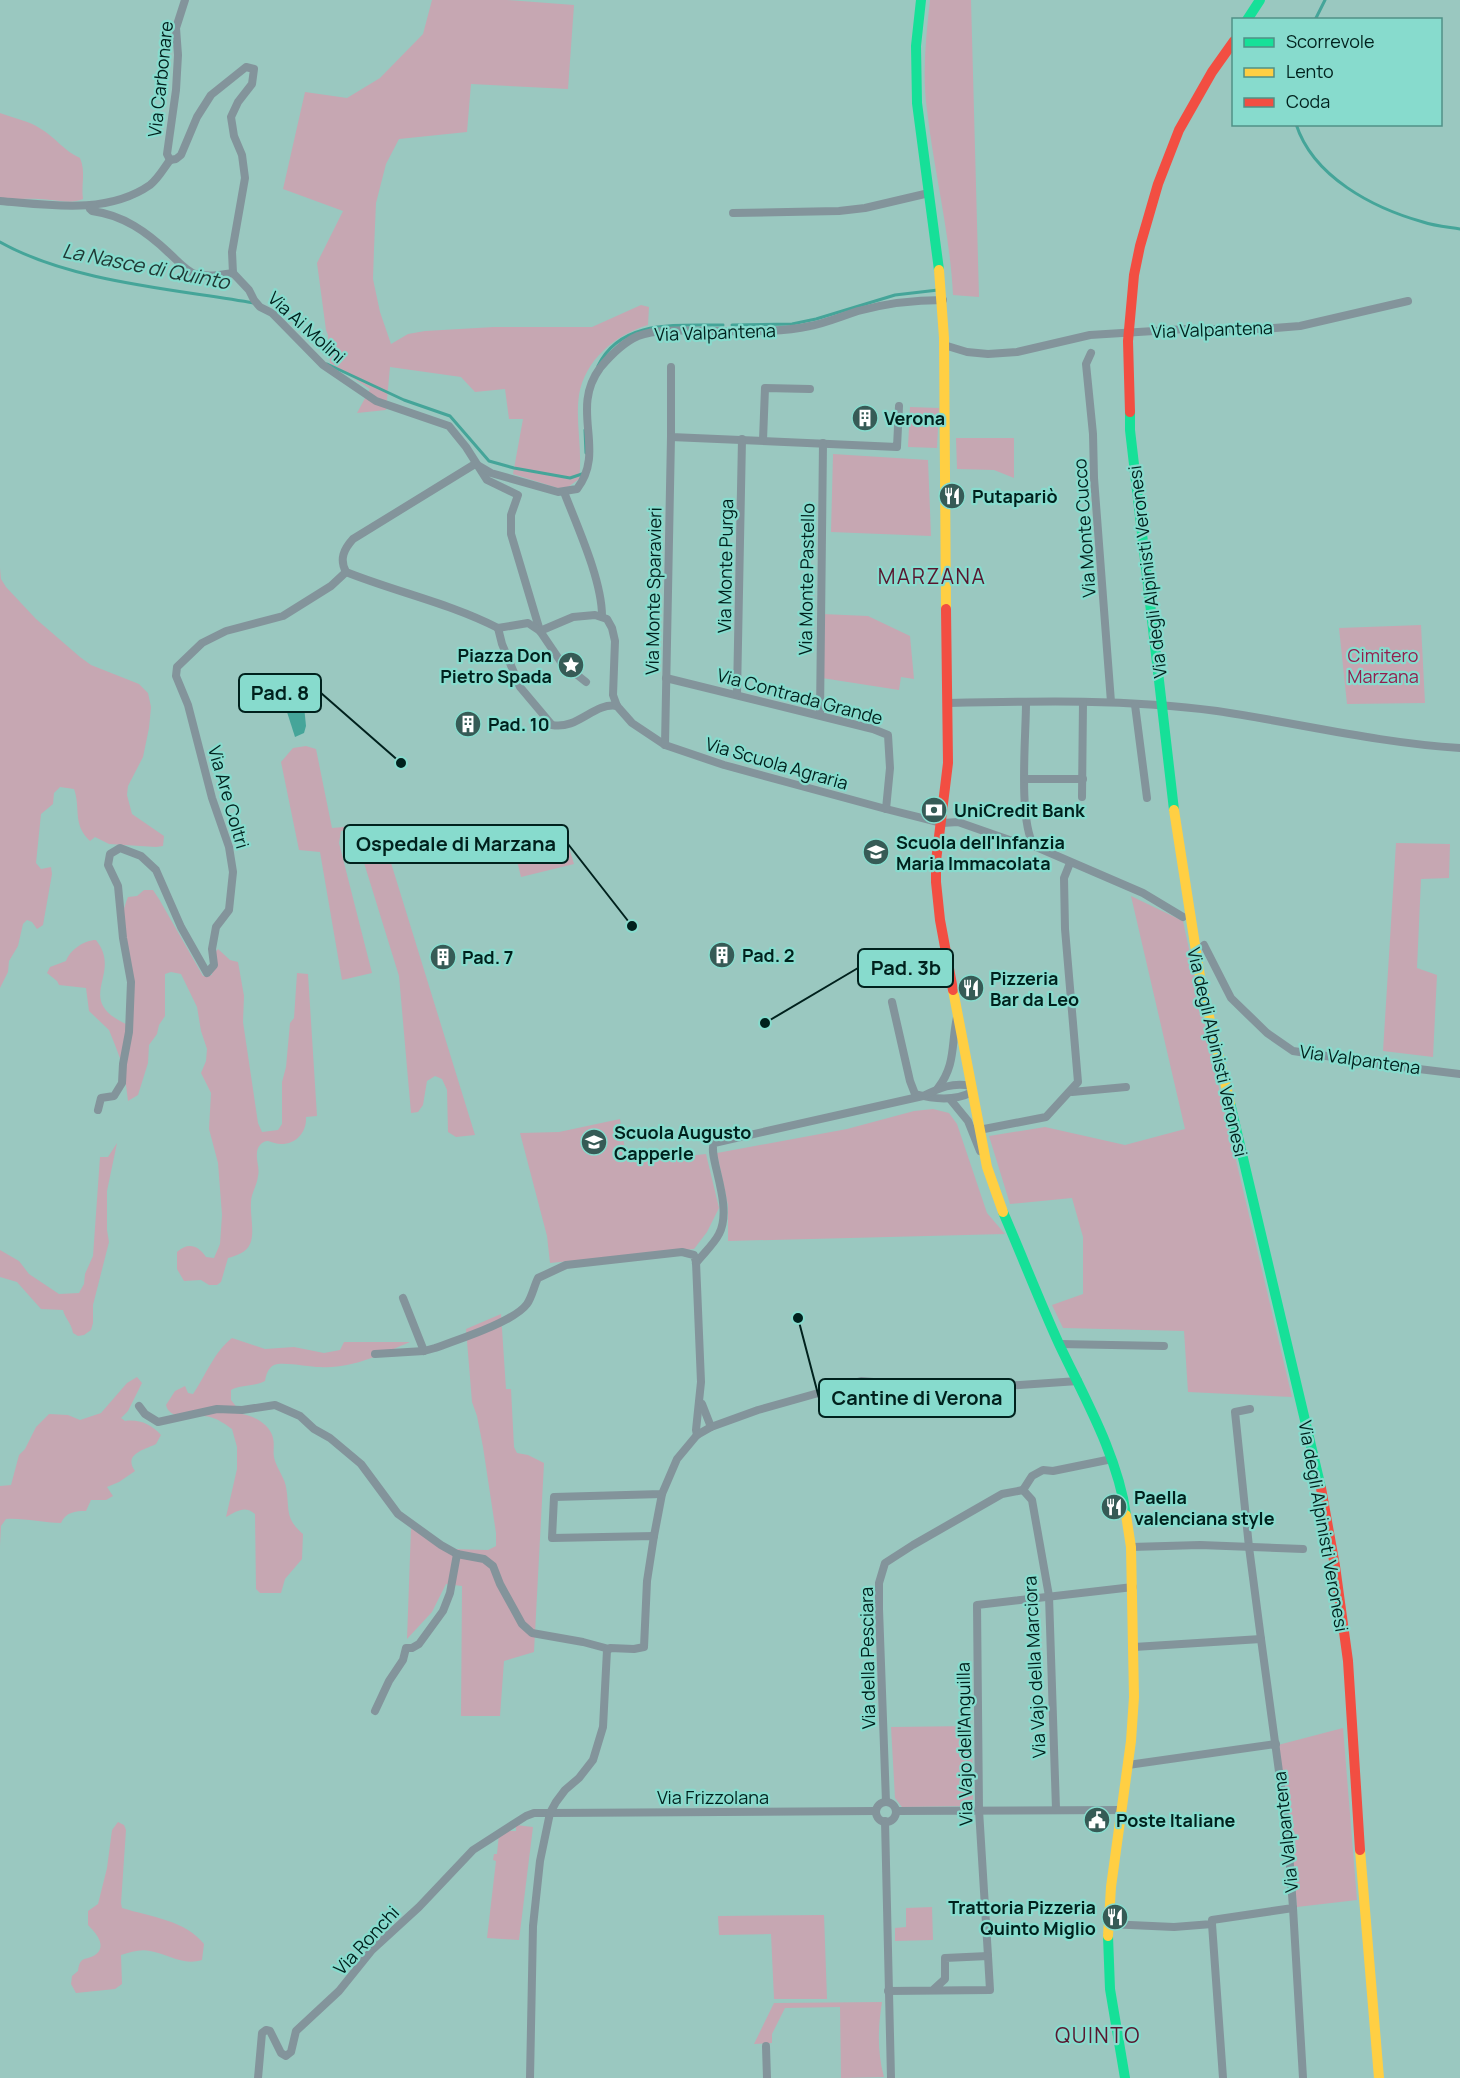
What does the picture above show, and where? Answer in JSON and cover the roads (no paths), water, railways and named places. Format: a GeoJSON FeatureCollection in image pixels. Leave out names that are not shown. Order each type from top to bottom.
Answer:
{"type":"FeatureCollection","features":[{"type":"Feature","properties":{"kind":"main road"},"geometry":{"type":"LineString","coordinates":[[921,0],[916,46],[917,103],[943,300],[944,345],[944,536],[948,763],[936,861],[938,901],[987,1167],[1000,1205],[1059,1344],[1078,1381],[1112,1460],[1125,1504],[1131,1547],[1133,1587],[1134,1697],[1108,1924],[1110,1989],[1125,2078]]}},
{"type":"Feature","properties":{"kind":"main road"},"geometry":{"type":"LineString","coordinates":[[1248,18],[1260,0]]}},
{"type":"Feature","properties":{"kind":"main road","name":"Via degli Alpinisti Veronesi"},"geometry":{"type":"LineString","coordinates":[[1232,42],[1194,103],[1170,152],[1140,246],[1134,275],[1128,341],[1130,430],[1178,841],[1201,983],[1318,1470],[1335,1566],[1348,1661],[1362,1883],[1379,2078]]}},
{"type":"Feature","properties":{"kind":"street","name":"Via Carbonare"},"geometry":{"type":"LineString","coordinates":[[170,160],[167,154],[176,90],[178,55],[176,28],[185,0]]}},
{"type":"Feature","properties":{"kind":"street","name":"Via Carbonare"},"geometry":{"type":"LineString","coordinates":[[0,201],[94,206],[128,197],[152,184],[170,160],[181,155],[197,117],[211,95],[246,67],[254,69],[252,84],[238,102],[231,117],[234,136],[242,155],[245,178],[232,252],[233,273]]}},
{"type":"Feature","properties":{"kind":"street"},"geometry":{"type":"LineString","coordinates":[[733,213],[838,211],[865,208],[929,193]]}},
{"type":"Feature","properties":{"kind":"street"},"geometry":{"type":"LineString","coordinates":[[94,206],[90,209],[92,211],[123,220],[146,232],[184,268],[194,273],[210,276],[233,273]]}},
{"type":"Feature","properties":{"kind":"street","name":"Via Ai Molini"},"geometry":{"type":"LineString","coordinates":[[233,273],[249,290],[260,307],[272,313],[323,365],[376,401],[449,426],[466,447],[487,480],[518,495],[512,515],[512,534],[540,631]]}},
{"type":"Feature","properties":{"kind":"street","name":"Via Valpantena"},"geometry":{"type":"LineString","coordinates":[[564,492],[577,489],[586,476],[590,452],[586,409],[590,388],[599,369],[614,352],[637,336],[673,331],[774,330],[810,327],[892,303],[914,299],[943,300]]}},
{"type":"Feature","properties":{"kind":"street","name":"Via Valpantena"},"geometry":{"type":"LineString","coordinates":[[944,345],[967,352],[988,354],[1017,352],[1090,335],[1186,329],[1262,329],[1300,326],[1408,301]]}},
{"type":"Feature","properties":{"kind":"street","name":"Via Monte Cucco"},"geometry":{"type":"LineString","coordinates":[[1091,353],[1086,364],[1093,434],[1094,478],[1111,702]]}},
{"type":"Feature","properties":{"kind":"street","name":"Via Monte Sparavieri"},"geometry":{"type":"LineString","coordinates":[[665,745],[671,367]]}},
{"type":"Feature","properties":{"kind":"street"},"geometry":{"type":"LineString","coordinates":[[763,440],[765,388],[810,389]]}},
{"type":"Feature","properties":{"kind":"street"},"geometry":{"type":"LineString","coordinates":[[671,437],[897,447],[898,406]]}},
{"type":"Feature","properties":{"kind":"street","name":"Via Monte Purga"},"geometry":{"type":"LineString","coordinates":[[737,694],[742,439]]}},
{"type":"Feature","properties":{"kind":"street","name":"Via Monte Pastello"},"geometry":{"type":"LineString","coordinates":[[820,715],[823,443]]}},
{"type":"Feature","properties":{"kind":"street"},"geometry":{"type":"LineString","coordinates":[[586,682],[561,662],[540,631],[528,623],[498,628],[456,609],[376,584],[346,572],[342,562],[345,548],[353,539],[475,464],[491,472],[564,492],[588,555],[602,616]]}},
{"type":"Feature","properties":{"kind":"street","name":"Via Are Coltri"},"geometry":{"type":"LineString","coordinates":[[98,1110],[101,1098],[114,1096],[122,1083],[129,1032],[131,982],[123,938],[118,886],[108,865],[110,854],[120,848],[141,856],[156,870],[181,927],[207,973],[214,965],[212,949],[216,927],[229,910],[233,872],[229,847],[212,798],[188,705],[176,676],[177,667],[202,643],[226,631],[283,616],[332,586],[346,572]]}},
{"type":"Feature","properties":{"kind":"street"},"geometry":{"type":"LineString","coordinates":[[498,628],[520,687],[552,725],[558,726],[582,719],[603,706],[617,706],[613,695],[615,641],[610,623],[602,616],[573,617],[540,631]]}},
{"type":"Feature","properties":{"kind":"street","name":"Via Contrada Grande"},"geometry":{"type":"LineString","coordinates":[[666,678],[820,715],[888,735],[890,768],[886,809]]}},
{"type":"Feature","properties":{"kind":"street"},"geometry":{"type":"LineString","coordinates":[[1082,797],[1083,702]]}},
{"type":"Feature","properties":{"kind":"street"},"geometry":{"type":"LineString","coordinates":[[948,703],[1111,702],[1216,711],[1384,740],[1460,748]]}},
{"type":"Feature","properties":{"kind":"street"},"geometry":{"type":"LineString","coordinates":[[1026,703],[1027,830],[1034,846]]}},
{"type":"Feature","properties":{"kind":"street"},"geometry":{"type":"LineString","coordinates":[[1135,705],[1148,798]]}},
{"type":"Feature","properties":{"kind":"street","name":"Via Scuola Agraria"},"geometry":{"type":"LineString","coordinates":[[617,706],[632,723],[665,745],[724,765],[942,823]]}},
{"type":"Feature","properties":{"kind":"street"},"geometry":{"type":"LineString","coordinates":[[1025,779],[1083,779]]}},
{"type":"Feature","properties":{"kind":"street"},"geometry":{"type":"LineString","coordinates":[[942,823],[958,822],[1024,845],[1034,846],[1143,893],[1183,917]]}},
{"type":"Feature","properties":{"kind":"street"},"geometry":{"type":"LineString","coordinates":[[979,1130],[1046,1117],[1072,1092],[1078,1082],[1065,929],[1064,879],[1070,863]]}},
{"type":"Feature","properties":{"kind":"street","name":"Via Valpantena"},"geometry":{"type":"LineString","coordinates":[[1204,945],[1230,998],[1267,1033],[1293,1051],[1460,1073]]}},
{"type":"Feature","properties":{"kind":"street"},"geometry":{"type":"LineString","coordinates":[[696,1263],[720,1234],[724,1214],[723,1196],[712,1151],[714,1143],[923,1096],[937,1089],[957,1084],[972,1089],[966,1096],[950,1098],[923,1096],[915,1094],[892,1002]]}},
{"type":"Feature","properties":{"kind":"street"},"geometry":{"type":"LineString","coordinates":[[937,1089],[947,1075],[952,1061],[953,1034],[958,1015]]}},
{"type":"Feature","properties":{"kind":"street"},"geometry":{"type":"LineString","coordinates":[[1072,1092],[1126,1087]]}},
{"type":"Feature","properties":{"kind":"street"},"geometry":{"type":"LineString","coordinates":[[950,1098],[968,1120],[987,1167]]}},
{"type":"Feature","properties":{"kind":"street"},"geometry":{"type":"LineString","coordinates":[[375,1354],[424,1351],[506,1320],[522,1310],[529,1301],[538,1278],[567,1265],[681,1252],[694,1255],[700,1397],[698,1436]]}},
{"type":"Feature","properties":{"kind":"street"},"geometry":{"type":"LineString","coordinates":[[403,1298],[424,1351]]}},
{"type":"Feature","properties":{"kind":"street"},"geometry":{"type":"LineString","coordinates":[[1059,1344],[1164,1346]]}},
{"type":"Feature","properties":{"kind":"street"},"geometry":{"type":"LineString","coordinates":[[139,1406],[145,1414],[158,1422],[217,1409],[242,1410],[275,1405],[300,1416],[361,1464],[398,1514],[457,1554],[484,1559],[493,1566],[522,1624],[532,1633],[609,1649],[644,1647],[647,1581],[662,1494],[677,1459],[698,1436],[711,1427],[758,1410],[861,1380],[960,1389],[1078,1381]]}},
{"type":"Feature","properties":{"kind":"street"},"geometry":{"type":"LineString","coordinates":[[700,1397],[711,1427]]}},
{"type":"Feature","properties":{"kind":"street","name":"Via Valpantena"},"geometry":{"type":"LineString","coordinates":[[1108,1924],[1173,1927],[1212,1924],[1212,1920],[1293,1908],[1288,1838],[1249,1547],[1235,1412],[1251,1409]]}},
{"type":"Feature","properties":{"kind":"street"},"geometry":{"type":"LineString","coordinates":[[1023,1490],[1032,1476],[1043,1470],[1053,1471],[1112,1460]]}},
{"type":"Feature","properties":{"kind":"street","name":"Via Vajo della Marciora"},"geometry":{"type":"LineString","coordinates":[[1023,1490],[1032,1500],[1049,1596],[1056,1809]]}},
{"type":"Feature","properties":{"kind":"street","name":"Via della Pesciara"},"geometry":{"type":"LineString","coordinates":[[886,1802],[879,1609],[879,1582],[885,1563],[1002,1494],[1023,1490]]}},
{"type":"Feature","properties":{"kind":"street"},"geometry":{"type":"LineString","coordinates":[[654,1536],[552,1538],[554,1497],[662,1494]]}},
{"type":"Feature","properties":{"kind":"street"},"geometry":{"type":"LineString","coordinates":[[1131,1547],[1171,1545],[1303,1549]]}},
{"type":"Feature","properties":{"kind":"street"},"geometry":{"type":"LineString","coordinates":[[375,1711],[389,1681],[403,1660],[406,1648],[419,1644],[443,1611],[450,1593],[457,1554]]}},
{"type":"Feature","properties":{"kind":"street"},"geometry":{"type":"LineString","coordinates":[[1049,1596],[1133,1587]]}},
{"type":"Feature","properties":{"kind":"street","name":"Via Vajo dell'Anguilla"},"geometry":{"type":"LineString","coordinates":[[888,1991],[990,1990],[979,1810],[977,1605],[1049,1596]]}},
{"type":"Feature","properties":{"kind":"street"},"geometry":{"type":"LineString","coordinates":[[1134,1647],[1261,1639]]}},
{"type":"Feature","properties":{"kind":"street"},"geometry":{"type":"LineString","coordinates":[[530,2078],[533,1926],[540,1861],[550,1813],[565,1790],[579,1778],[592,1760],[603,1727],[609,1649]]}},
{"type":"Feature","properties":{"kind":"street"},"geometry":{"type":"LineString","coordinates":[[1128,1765],[1276,1744]]}},
{"type":"Feature","properties":{"kind":"street"},"geometry":{"type":"LineString","coordinates":[[886,1802],[892,1804],[896,1811],[893,1819],[885,1821],[878,1816],[876,1811],[879,1805],[886,1802]]}},
{"type":"Feature","properties":{"kind":"street"},"geometry":{"type":"LineString","coordinates":[[896,1811],[1122,1810]]}},
{"type":"Feature","properties":{"kind":"street","name":"Via Frizzolana"},"geometry":{"type":"LineString","coordinates":[[550,1813],[876,1811]]}},
{"type":"Feature","properties":{"kind":"street","name":"Via Ronchi"},"geometry":{"type":"LineString","coordinates":[[258,2078],[261,2037],[266,2030],[274,2036],[281,2053],[286,2056],[291,2052],[296,2031],[339,1991],[372,1950],[419,1906],[473,1850],[526,1816],[534,1813],[550,1813]]}},
{"type":"Feature","properties":{"kind":"street"},"geometry":{"type":"LineString","coordinates":[[885,1821],[891,2078]]}},
{"type":"Feature","properties":{"kind":"street"},"geometry":{"type":"LineString","coordinates":[[1293,1908],[1304,2078]]}},
{"type":"Feature","properties":{"kind":"street"},"geometry":{"type":"LineString","coordinates":[[1212,1924],[1222,2078]]}},
{"type":"Feature","properties":{"kind":"street"},"geometry":{"type":"LineString","coordinates":[[957,1991],[950,1985],[946,1975],[945,1958],[988,1956]]}},
{"type":"Feature","properties":{"kind":"street"},"geometry":{"type":"LineString","coordinates":[[933,1990],[942,1983],[946,1975]]}},
{"type":"Feature","properties":{"kind":"street"},"geometry":{"type":"LineString","coordinates":[[766,2046],[767,2078]]}},
{"type":"Feature","properties":{"kind":"water"},"geometry":{"type":"Polygon","coordinates":[[[301,704],[304,706],[306,726],[304,733],[295,737],[287,712],[301,704]]]}},
{"type":"Feature","properties":{"kind":"waterway"},"geometry":{"type":"LineString","coordinates":[[1316,18],[1325,0]]}},
{"type":"Feature","properties":{"kind":"waterway"},"geometry":{"type":"LineString","coordinates":[[1297,126],[1304,143],[1316,160],[1347,188],[1365,199],[1404,216],[1460,229]]}},
{"type":"Feature","properties":{"kind":"waterway","name":"La Nasce di Quinto"},"geometry":{"type":"LineString","coordinates":[[0,242],[28,256],[90,275],[254,303]]}},
{"type":"Feature","properties":{"kind":"waterway","name":"La Nasce di Quinto"},"geometry":{"type":"LineString","coordinates":[[732,325],[792,324],[895,295],[938,290]]}},
{"type":"Feature","properties":{"kind":"waterway","name":"La Nasce di Quinto"},"geometry":{"type":"LineString","coordinates":[[598,366],[608,350],[621,339],[636,332],[670,326],[723,325]]}},
{"type":"Feature","properties":{"kind":"waterway","name":"La Nasce di Quinto"},"geometry":{"type":"LineString","coordinates":[[327,364],[404,400],[450,416],[489,461],[570,478],[582,474]]}},
{"type":"Feature","properties":{"kind":"waterway","name":"La Nasce di Quinto"},"geometry":{"type":"LineString","coordinates":[[585,430],[586,453]]}},
{"type":"Feature","properties":{"kind":"place","name":"Verona"},"geometry":{"type":"Point","coordinates":[865,418]}},
{"type":"Feature","properties":{"kind":"place","name":"Putapariò"},"geometry":{"type":"Point","coordinates":[952,496]}},
{"type":"Feature","properties":{"kind":"place","name":"Piazza Don Pietro Spada"},"geometry":{"type":"Point","coordinates":[571,665]}},
{"type":"Feature","properties":{"kind":"place","name":"Pad. 10"},"geometry":{"type":"Point","coordinates":[468,724]}},
{"type":"Feature","properties":{"kind":"place","name":"Pad. 8"},"geometry":{"type":"Point","coordinates":[401,763]}},
{"type":"Feature","properties":{"kind":"place","name":"UniCredit Bank"},"geometry":{"type":"Point","coordinates":[934,810]}},
{"type":"Feature","properties":{"kind":"place","name":"Scuola dell'Infanzia Maria Immacolata"},"geometry":{"type":"Point","coordinates":[876,852]}},
{"type":"Feature","properties":{"kind":"place","name":"Ospedale di Marzana"},"geometry":{"type":"Point","coordinates":[632,926]}},
{"type":"Feature","properties":{"kind":"place","name":"Pad. 2"},"geometry":{"type":"Point","coordinates":[722,955]}},
{"type":"Feature","properties":{"kind":"place","name":"Pad. 7"},"geometry":{"type":"Point","coordinates":[443,957]}},
{"type":"Feature","properties":{"kind":"place","name":"Pizzeria Bar da Leo"},"geometry":{"type":"Point","coordinates":[971,988]}},
{"type":"Feature","properties":{"kind":"place","name":"Pad. 3b"},"geometry":{"type":"Point","coordinates":[765,1023]}},
{"type":"Feature","properties":{"kind":"place","name":"Scuola Augusto Capperle"},"geometry":{"type":"Point","coordinates":[594,1142]}},
{"type":"Feature","properties":{"kind":"place","name":"Cantine di Verona"},"geometry":{"type":"Point","coordinates":[798,1318]}},
{"type":"Feature","properties":{"kind":"place","name":"Paella valenciana style"},"geometry":{"type":"Point","coordinates":[1114,1507]}},
{"type":"Feature","properties":{"kind":"place","name":"Poste Italiane"},"geometry":{"type":"Point","coordinates":[1097,1820]}},
{"type":"Feature","properties":{"kind":"place","name":"Trattoria Pizzeria Quinto Miglio"},"geometry":{"type":"Point","coordinates":[1115,1917]}},
{"type":"Feature","properties":{"kind":"district","name":"MARZANA"},"geometry":{"type":"Point","coordinates":[932,576]}},
{"type":"Feature","properties":{"kind":"district","name":"QUINTO"},"geometry":{"type":"Point","coordinates":[1098,2035]}},
{"type":"Feature","properties":{"kind":"park label","name":"Cimitero Marzana"},"geometry":{"type":"Point","coordinates":[1383,665]}}]}
